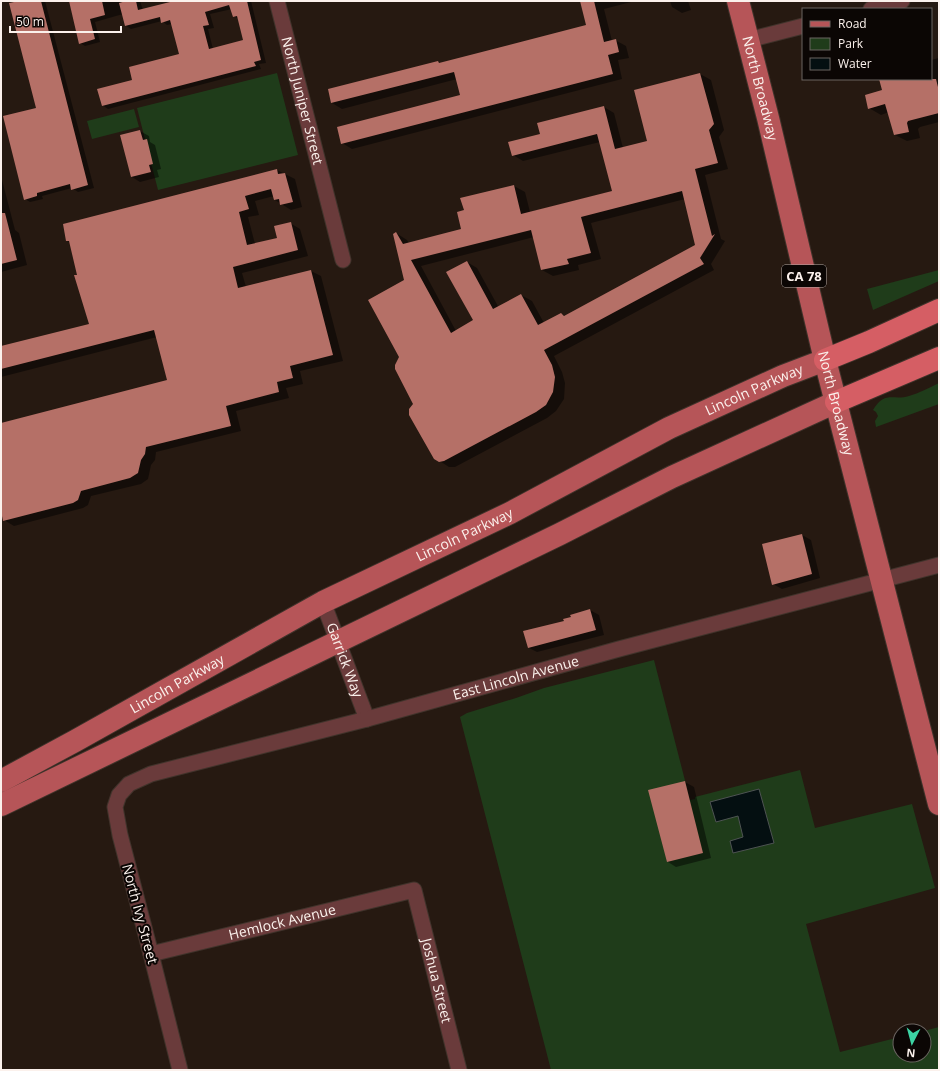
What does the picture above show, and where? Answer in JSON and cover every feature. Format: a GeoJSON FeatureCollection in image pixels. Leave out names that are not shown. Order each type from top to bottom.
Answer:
{"type":"FeatureCollection","features":[{"type":"Feature","properties":{"kind":"highway","name":"Lincoln Parkway"},"geometry":{"type":"LineString","coordinates":[[825,360],[939,310]]}},
{"type":"Feature","properties":{"kind":"highway","name":"Lincoln Parkway"},"geometry":{"type":"LineString","coordinates":[[836,402],[939,358]]}},
{"type":"Feature","properties":{"kind":"main road","name":"North Broadway"},"geometry":{"type":"LineString","coordinates":[[738,1],[768,118],[825,360],[939,804]]}},
{"type":"Feature","properties":{"kind":"main road","name":"Lincoln Parkway"},"geometry":{"type":"LineString","coordinates":[[1,781],[323,602],[510,513],[669,428],[783,376],[825,360]]}},
{"type":"Feature","properties":{"kind":"main road","name":"Lincoln Parkway"},"geometry":{"type":"LineString","coordinates":[[1,805],[560,534],[672,477],[836,402]]}},
{"type":"Feature","properties":{"kind":"street","name":"North Juniper Street"},"geometry":{"type":"LineString","coordinates":[[277,1],[343,260]]}},
{"type":"Feature","properties":{"kind":"street"},"geometry":{"type":"LineString","coordinates":[[875,8],[902,1]]}},
{"type":"Feature","properties":{"kind":"street"},"geometry":{"type":"LineString","coordinates":[[748,40],[802,26]]}},
{"type":"Feature","properties":{"kind":"street","name":"East Lincoln Avenue"},"geometry":{"type":"LineString","coordinates":[[151,774],[367,719],[619,648],[939,565]]}},
{"type":"Feature","properties":{"kind":"street","name":"Garrick Way"},"geometry":{"type":"LineString","coordinates":[[323,602],[367,719]]}},
{"type":"Feature","properties":{"kind":"street","name":"North Ivy Street"},"geometry":{"type":"LineString","coordinates":[[151,774],[129,784],[119,795],[115,808],[120,835],[180,1070]]}},
{"type":"Feature","properties":{"kind":"street","name":"Hemlock Avenue"},"geometry":{"type":"LineString","coordinates":[[151,954],[414,890]]}},
{"type":"Feature","properties":{"kind":"street","name":"Joshua Street"},"geometry":{"type":"LineString","coordinates":[[414,890],[458,1070]]}},
{"type":"Feature","properties":{"kind":"green space"},"geometry":{"type":"Polygon","coordinates":[[[277,73],[298,155],[158,190],[137,108],[277,73]]]}},
{"type":"Feature","properties":{"kind":"green space"},"geometry":{"type":"Polygon","coordinates":[[[134,109],[139,127],[92,139],[87,121],[134,109]]]}},
{"type":"Feature","properties":{"kind":"green space"},"geometry":{"type":"Polygon","coordinates":[[[939,270],[939,281],[873,310],[867,289],[939,270]]]}},
{"type":"Feature","properties":{"kind":"green space"},"geometry":{"type":"Polygon","coordinates":[[[939,383],[939,404],[876,427],[875,421],[878,416],[873,410],[881,400],[890,397],[909,396],[939,383]]]}},
{"type":"Feature","properties":{"kind":"green space"},"geometry":{"type":"Polygon","coordinates":[[[654,660],[690,800],[695,799],[695,797],[800,770],[815,828],[912,804],[935,888],[806,924],[840,1052],[892,1039],[892,1063],[932,1063],[932,1029],[939,1027],[939,1070],[551,1070],[460,717],[467,713],[544,688],[654,660]]]}},
{"type":"Feature","properties":{"kind":"water"},"geometry":{"type":"Polygon","coordinates":[[[759,789],[774,843],[733,853],[730,841],[743,837],[738,816],[716,822],[710,802],[759,789]]]}},
{"type":"Feature","properties":{"kind":"building"},"geometry":{"type":"Polygon","coordinates":[[[19,1],[41,1],[88,185],[71,190],[70,184],[37,193],[37,196],[24,200],[3,116],[36,108],[9,3],[19,1]]]}},
{"type":"Feature","properties":{"kind":"building"},"geometry":{"type":"Polygon","coordinates":[[[69,1],[102,1],[105,15],[90,19],[95,39],[79,44],[69,1]]]}},
{"type":"Feature","properties":{"kind":"building"},"geometry":{"type":"Polygon","coordinates":[[[136,1],[138,10],[174,1],[247,1],[261,60],[254,62],[256,66],[102,106],[97,89],[132,80],[129,67],[179,54],[170,20],[161,23],[160,17],[125,26],[119,3],[136,1]],[[229,5],[205,12],[209,25],[203,26],[209,49],[243,40],[237,16],[233,17],[229,5]]]}},
{"type":"Feature","properties":{"kind":"building"},"geometry":{"type":"Polygon","coordinates":[[[580,1],[594,1],[604,42],[616,39],[619,52],[608,55],[613,74],[341,144],[337,127],[460,95],[454,72],[331,103],[328,89],[438,61],[439,63],[586,25],[580,1]]]}},
{"type":"Feature","properties":{"kind":"building"},"geometry":{"type":"Polygon","coordinates":[[[700,73],[714,124],[709,130],[718,163],[695,169],[712,236],[715,234],[700,258],[704,264],[544,350],[552,365],[555,377],[553,392],[546,405],[536,412],[444,461],[439,462],[434,459],[409,415],[409,409],[413,404],[395,369],[395,365],[399,357],[368,300],[404,280],[393,234],[396,232],[403,244],[461,229],[457,212],[464,210],[460,198],[514,185],[521,214],[612,191],[597,134],[512,156],[508,142],[540,134],[537,123],[604,106],[615,149],[647,141],[634,90],[700,73]],[[682,191],[581,217],[591,253],[567,259],[569,264],[541,270],[531,230],[411,260],[451,333],[473,320],[446,272],[467,261],[493,309],[521,294],[538,325],[561,313],[564,316],[695,245],[682,191]]]}},
{"type":"Feature","properties":{"kind":"building"},"geometry":{"type":"Polygon","coordinates":[[[936,79],[939,91],[939,113],[908,121],[909,132],[894,135],[885,104],[868,109],[865,95],[882,90],[879,80],[936,79]]]}},
{"type":"Feature","properties":{"kind":"building"},"geometry":{"type":"Polygon","coordinates":[[[140,130],[143,140],[147,139],[153,164],[149,165],[151,172],[131,177],[120,135],[140,130]]]}},
{"type":"Feature","properties":{"kind":"building"},"geometry":{"type":"Polygon","coordinates":[[[277,169],[278,174],[285,173],[293,202],[280,205],[279,199],[274,200],[271,189],[245,196],[249,209],[239,212],[247,245],[277,238],[274,226],[291,222],[298,250],[233,267],[238,288],[311,270],[333,355],[290,366],[293,378],[277,382],[279,392],[226,406],[231,426],[146,447],[138,473],[130,478],[81,491],[78,500],[73,503],[3,521],[1,511],[1,423],[167,380],[154,330],[1,369],[1,346],[89,324],[74,275],[77,275],[69,241],[66,241],[63,224],[277,169]]]}},
{"type":"Feature","properties":{"kind":"building"},"geometry":{"type":"Polygon","coordinates":[[[1,213],[5,213],[17,260],[1,264],[1,213]]]}},
{"type":"Feature","properties":{"kind":"building"},"geometry":{"type":"Polygon","coordinates":[[[802,534],[812,574],[772,585],[762,544],[802,534]]]}},
{"type":"Feature","properties":{"kind":"building"},"geometry":{"type":"Polygon","coordinates":[[[590,609],[596,630],[528,648],[523,631],[564,621],[563,619],[571,617],[570,615],[590,609]]]}},
{"type":"Feature","properties":{"kind":"building"},"geometry":{"type":"Polygon","coordinates":[[[685,781],[703,853],[667,862],[648,790],[685,781]]]}}]}
